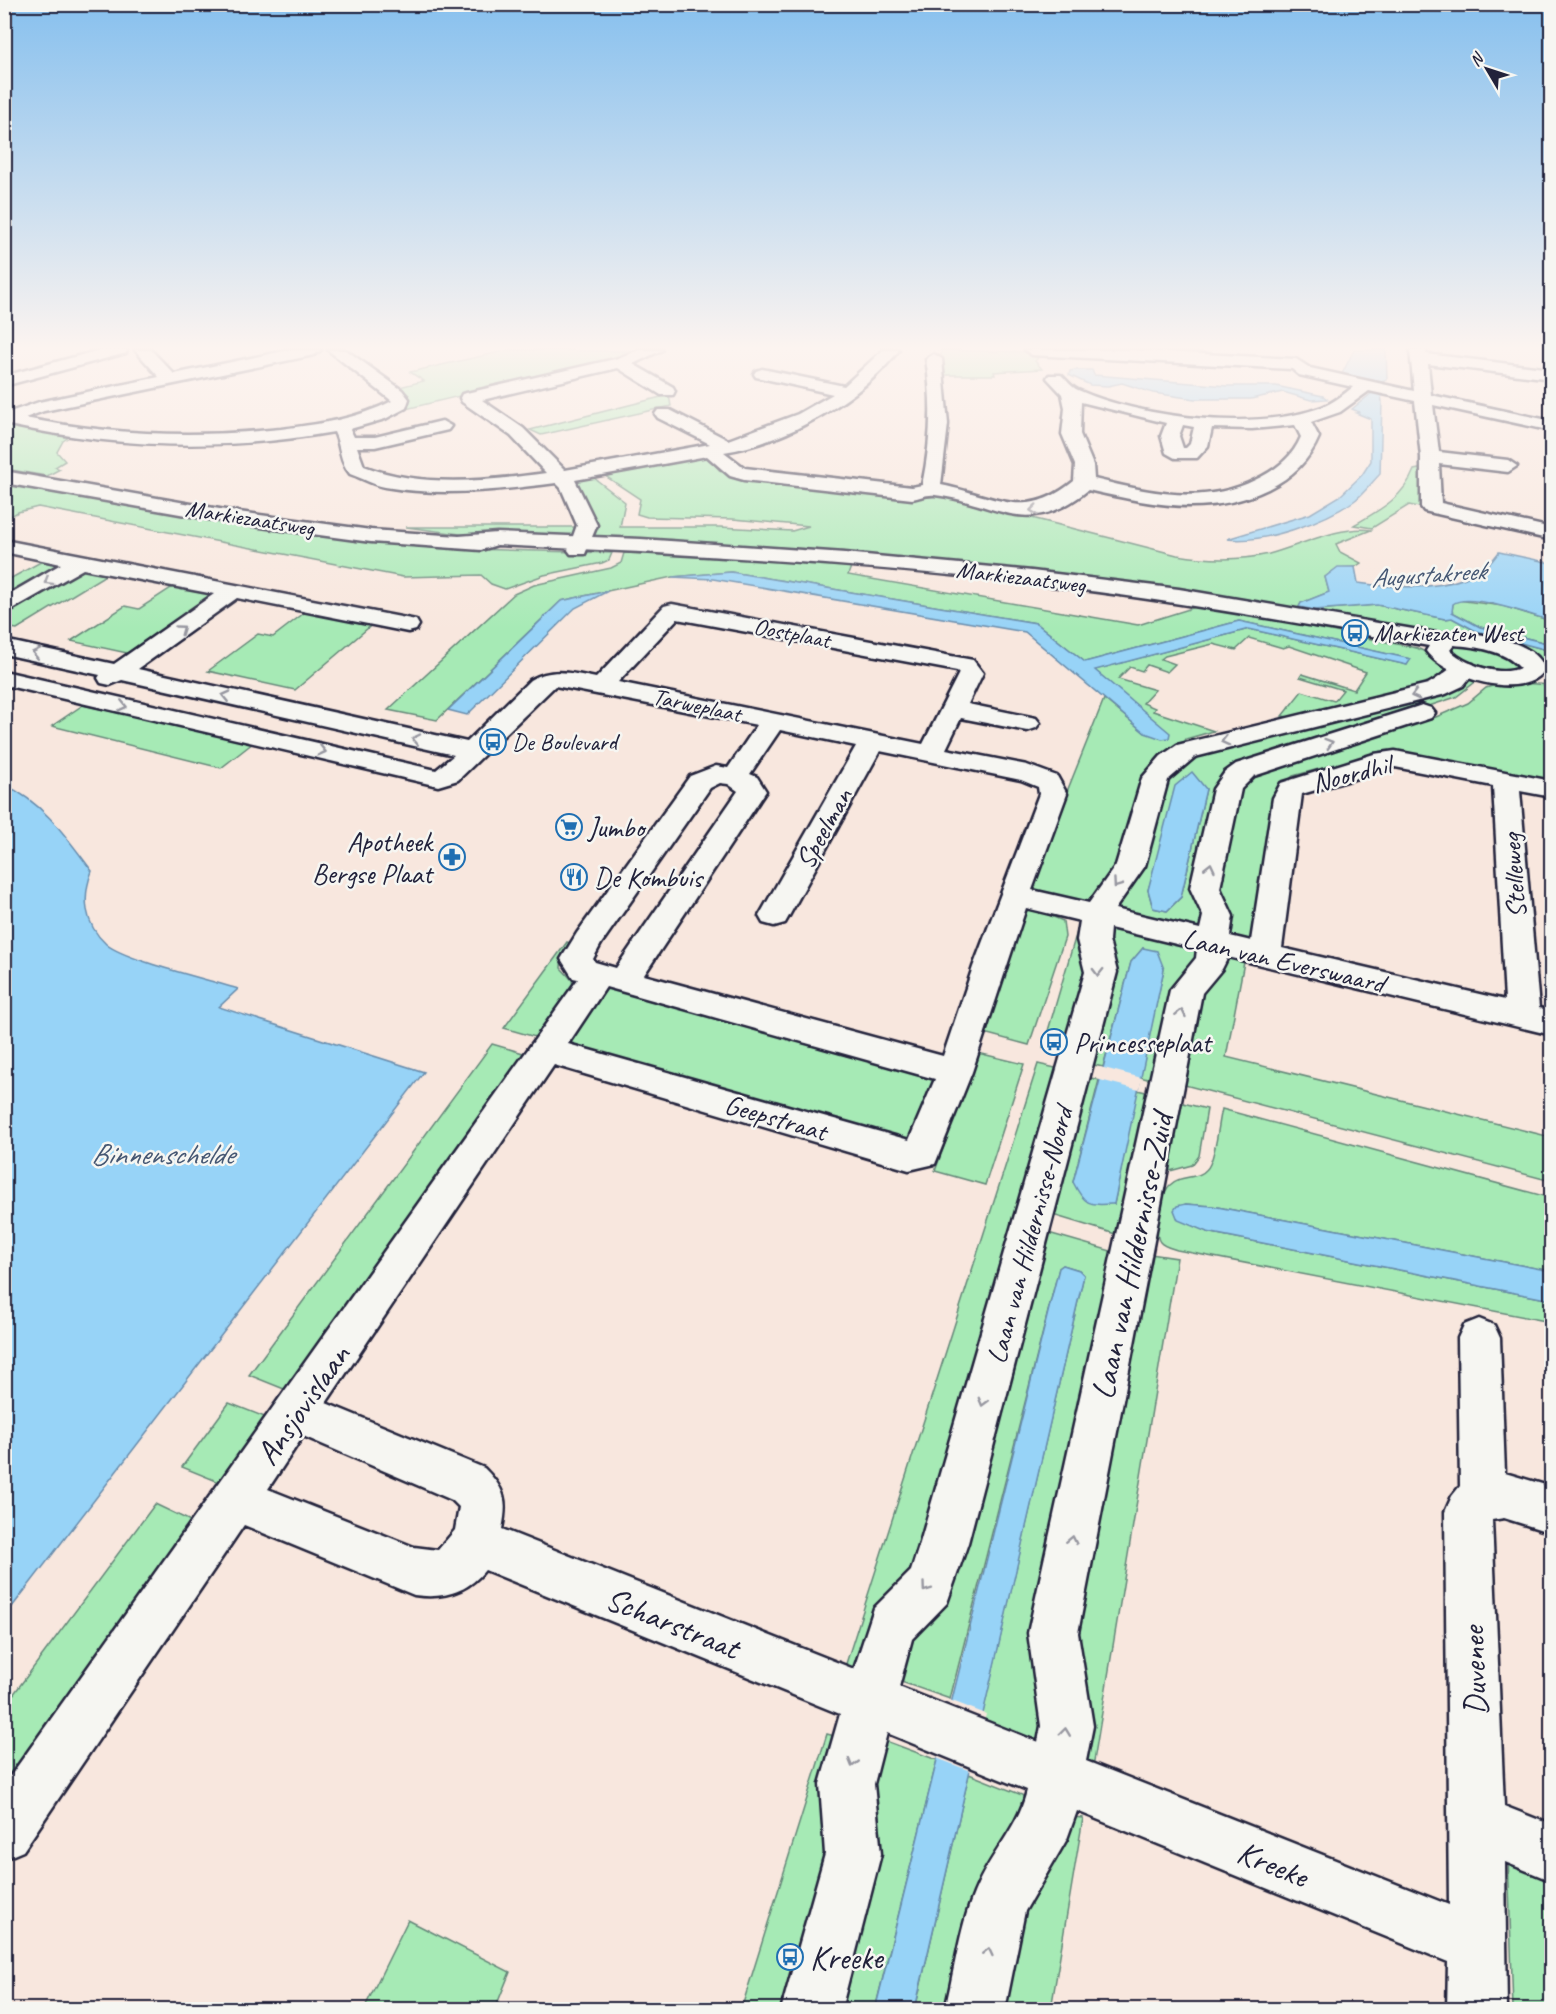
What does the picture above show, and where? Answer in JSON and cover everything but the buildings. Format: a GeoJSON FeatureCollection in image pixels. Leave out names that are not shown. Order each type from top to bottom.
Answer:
{"type":"FeatureCollection","features":[{"type":"Feature","properties":{"kind":"street"},"geometry":{"type":"LineString","coordinates":[[346,444],[349,457],[356,470],[388,481],[414,484],[469,484],[561,477],[632,467],[731,444]]}},
{"type":"Feature","properties":{"kind":"street"},"geometry":{"type":"LineString","coordinates":[[529,444],[570,486],[587,525],[580,546]]}},
{"type":"Feature","properties":{"kind":"street"},"geometry":{"type":"LineString","coordinates":[[713,444],[719,448],[737,472],[744,474],[912,494],[931,488],[1011,511],[1032,512],[1051,507],[1070,497],[1084,483],[1084,465],[1075,444]]}},
{"type":"Feature","properties":{"kind":"street"},"geometry":{"type":"LineString","coordinates":[[931,488],[937,444]]}},
{"type":"Feature","properties":{"kind":"street"},"geometry":{"type":"LineString","coordinates":[[1171,444],[1172,448],[1181,455],[1191,454],[1199,444]]}},
{"type":"Feature","properties":{"kind":"street"},"geometry":{"type":"LineString","coordinates":[[1084,483],[1161,500],[1216,502],[1241,495],[1289,469],[1304,452],[1307,444]]}},
{"type":"Feature","properties":{"kind":"street"},"geometry":{"type":"LineString","coordinates":[[1427,444],[1430,457],[1431,507],[1551,534]]}},
{"type":"Feature","properties":{"kind":"street"},"geometry":{"type":"LineString","coordinates":[[1430,457],[1509,466]]}},
{"type":"Feature","properties":{"kind":"street","name":"Markiezaatsweg"},"geometry":{"type":"LineString","coordinates":[[4,477],[264,521],[371,536],[495,546],[669,548],[834,558],[1032,577],[1179,596],[1441,646]]}},
{"type":"Feature","properties":{"kind":"street"},"geometry":{"type":"LineString","coordinates":[[4,546],[408,625]]}},
{"type":"Feature","properties":{"kind":"street"},"geometry":{"type":"LineString","coordinates":[[4,607],[80,562]]}},
{"type":"Feature","properties":{"kind":"street"},"geometry":{"type":"LineString","coordinates":[[85,697],[233,591]]}},
{"type":"Feature","properties":{"kind":"street","name":"Oostplaat"},"geometry":{"type":"LineString","coordinates":[[601,686],[666,615],[681,611],[964,665],[971,673],[931,753]]}},
{"type":"Feature","properties":{"kind":"street"},"geometry":{"type":"LineString","coordinates":[[1537,670],[1512,678],[1492,676],[1454,665],[1441,646],[1465,639],[1509,649],[1537,670],[1551,682]]}},
{"type":"Feature","properties":{"kind":"street"},"geometry":{"type":"LineString","coordinates":[[4,646],[127,668],[295,712],[479,745]]}},
{"type":"Feature","properties":{"kind":"street"},"geometry":{"type":"LineString","coordinates":[[1096,915],[1130,866],[1155,778],[1170,762],[1186,751],[1437,689],[1454,681],[1465,669]]}},
{"type":"Feature","properties":{"kind":"street","name":"Laan van Hildernisse-Zuid"},"geometry":{"type":"LineString","coordinates":[[975,2010],[999,1902],[1048,1820],[1067,1726],[1053,1633],[1186,990],[1211,961],[1218,916],[1205,888],[1227,789],[1245,770],[1446,706],[1470,693],[1492,676]]}},
{"type":"Feature","properties":{"kind":"street"},"geometry":{"type":"LineString","coordinates":[[4,678],[438,778],[449,774],[479,745]]}},
{"type":"Feature","properties":{"kind":"street","name":"Tarweplaat"},"geometry":{"type":"LineString","coordinates":[[479,745],[539,685],[549,679],[562,678],[931,753]]}},
{"type":"Feature","properties":{"kind":"street"},"geometry":{"type":"LineString","coordinates":[[954,709],[1027,721]]}},
{"type":"Feature","properties":{"kind":"street"},"geometry":{"type":"LineString","coordinates":[[265,738],[295,712]]}},
{"type":"Feature","properties":{"kind":"street"},"geometry":{"type":"LineString","coordinates":[[735,777],[774,721]]}},
{"type":"Feature","properties":{"kind":"street","name":"Speelman"},"geometry":{"type":"LineString","coordinates":[[774,916],[872,741]]}},
{"type":"Feature","properties":{"kind":"street"},"geometry":{"type":"LineString","coordinates":[[603,965],[955,1072],[989,967],[1053,788],[1046,780],[1027,773],[931,753]]}},
{"type":"Feature","properties":{"kind":"street","name":"Noordhil"},"geometry":{"type":"LineString","coordinates":[[1265,955],[1287,798],[1291,789],[1383,760],[1395,759],[1506,780]]}},
{"type":"Feature","properties":{"kind":"street"},"geometry":{"type":"LineString","coordinates":[[716,774],[735,777],[747,783],[752,791],[603,965],[700,782],[716,774]]}},
{"type":"Feature","properties":{"kind":"street"},"geometry":{"type":"LineString","coordinates":[[1506,780],[1551,789]]}},
{"type":"Feature","properties":{"kind":"street","name":"Stelleweg"},"geometry":{"type":"LineString","coordinates":[[1506,780],[1537,1020]]}},
{"type":"Feature","properties":{"kind":"street","name":"Laan van Everswaard"},"geometry":{"type":"LineString","coordinates":[[1016,896],[1537,1020]]}},
{"type":"Feature","properties":{"kind":"street","name":"Laan van Hildernisse-Noord"},"geometry":{"type":"LineString","coordinates":[[811,2010],[853,1854],[847,1784],[891,1625],[930,1586],[944,1543],[1101,972],[1093,940],[1096,915]]}},
{"type":"Feature","properties":{"kind":"street","name":"Ansjovislaan"},"geometry":{"type":"LineString","coordinates":[[4,1832],[297,1412],[603,965]]}},
{"type":"Feature","properties":{"kind":"street","name":"Geepstraat"},"geometry":{"type":"LineString","coordinates":[[546,1050],[909,1155],[922,1154],[927,1145],[955,1072]]}},
{"type":"Feature","properties":{"kind":"street"},"geometry":{"type":"LineString","coordinates":[[1479,1338],[1483,1494],[1504,1495],[1551,1510]]}},
{"type":"Feature","properties":{"kind":"street"},"geometry":{"type":"LineString","coordinates":[[236,1499],[414,1571],[442,1573],[462,1560],[475,1542],[483,1517],[482,1498],[468,1484],[297,1412]]}},
{"type":"Feature","properties":{"kind":"street","name":"Duvenee"},"geometry":{"type":"LineString","coordinates":[[1477,2010],[1475,1944],[1477,1823],[1468,1512],[1483,1494]]}},
{"type":"Feature","properties":{"kind":"street","name":"Scharstraat"},"geometry":{"type":"LineString","coordinates":[[475,1542],[871,1700]]}},
{"type":"Feature","properties":{"kind":"street","name":"Kreeke"},"geometry":{"type":"LineString","coordinates":[[871,1700],[1475,1944]]}},
{"type":"Feature","properties":{"kind":"street"},"geometry":{"type":"LineString","coordinates":[[1477,1823],[1551,1853]]}},
{"type":"Feature","properties":{"kind":"green space"},"geometry":{"type":"Polygon","coordinates":[[[4,444],[61,444],[57,452],[65,461],[55,467],[60,469],[47,476],[5,469],[4,444]]]}},
{"type":"Feature","properties":{"kind":"green space"},"geometry":{"type":"Polygon","coordinates":[[[712,455],[721,462],[714,464],[721,472],[730,470],[942,495],[1189,557],[1246,558],[1269,554],[1333,533],[1359,529],[1371,530],[1336,544],[1340,552],[1361,563],[1355,567],[1338,568],[1325,577],[1329,592],[1301,603],[1299,607],[1315,610],[1377,605],[1445,619],[1452,618],[1476,631],[1551,651],[1551,666],[1440,637],[1316,612],[1315,615],[1010,570],[911,559],[597,538],[594,535],[576,483],[582,478],[594,478],[625,502],[620,527],[720,527],[792,531],[809,526],[733,519],[647,517],[637,514],[640,499],[605,476],[712,455]]]}},
{"type":"Feature","properties":{"kind":"green space"},"geometry":{"type":"Polygon","coordinates":[[[1424,468],[1426,503],[1419,507],[1409,505],[1372,528],[1354,525],[1390,502],[1404,488],[1414,470],[1424,468]]]}},
{"type":"Feature","properties":{"kind":"green space"},"geometry":{"type":"Polygon","coordinates":[[[4,481],[468,549],[612,553],[609,560],[602,563],[544,575],[505,589],[491,584],[481,575],[403,577],[38,507],[18,512],[5,519],[4,481]]]}},
{"type":"Feature","properties":{"kind":"green space"},"geometry":{"type":"Polygon","coordinates":[[[406,527],[581,527],[574,537],[460,534],[406,527]]]}},
{"type":"Feature","properties":{"kind":"green space"},"geometry":{"type":"Polygon","coordinates":[[[624,553],[734,557],[851,567],[848,575],[1138,625],[1205,604],[1310,623],[1310,627],[1417,648],[1440,661],[1447,674],[1434,685],[1415,686],[1321,716],[1302,718],[1282,716],[1302,691],[1334,701],[1343,690],[1300,677],[1302,674],[1354,690],[1366,672],[1289,646],[1283,648],[1249,638],[1236,650],[1213,644],[1165,656],[1161,659],[1175,664],[1167,672],[1147,665],[1142,671],[1130,667],[1118,679],[1155,690],[1143,703],[1155,708],[1153,711],[1214,731],[1186,739],[1117,871],[1087,903],[1033,891],[1068,789],[1104,699],[1145,733],[1094,670],[1249,629],[1407,665],[1410,659],[1239,621],[1085,662],[1036,623],[731,572],[672,577],[561,601],[437,720],[388,710],[514,594],[534,585],[611,568],[621,563],[624,553]]]}},
{"type":"Feature","properties":{"kind":"green space"},"geometry":{"type":"Polygon","coordinates":[[[48,558],[67,562],[5,599],[4,582],[48,558]]]}},
{"type":"Feature","properties":{"kind":"green space"},"geometry":{"type":"Polygon","coordinates":[[[82,565],[112,571],[17,629],[5,627],[5,612],[82,565]]]}},
{"type":"Feature","properties":{"kind":"green space"},"geometry":{"type":"Polygon","coordinates":[[[177,584],[216,592],[127,653],[71,641],[125,606],[139,609],[177,584]]]}},
{"type":"Feature","properties":{"kind":"green space"},"geometry":{"type":"Polygon","coordinates":[[[1457,600],[1503,606],[1551,621],[1551,644],[1480,627],[1452,612],[1453,603],[1457,600]]]}},
{"type":"Feature","properties":{"kind":"green space"},"geometry":{"type":"Polygon","coordinates":[[[308,610],[374,623],[295,690],[208,671],[258,634],[273,637],[308,610]]]}},
{"type":"Feature","properties":{"kind":"green space"},"geometry":{"type":"Polygon","coordinates":[[[1466,644],[1508,654],[1521,667],[1514,671],[1495,673],[1465,662],[1450,653],[1451,648],[1466,644]]]}},
{"type":"Feature","properties":{"kind":"green space"},"geometry":{"type":"Polygon","coordinates":[[[1473,677],[1479,679],[1456,697],[1237,770],[1210,931],[1112,909],[1160,780],[1179,761],[1461,687],[1473,677]],[[1184,778],[1148,890],[1153,908],[1167,911],[1181,897],[1206,789],[1184,778]]]}},
{"type":"Feature","properties":{"kind":"green space"},"geometry":{"type":"Polygon","coordinates":[[[1504,682],[1551,685],[1551,781],[1371,755],[1293,776],[1278,789],[1273,800],[1253,941],[1229,936],[1216,887],[1236,792],[1250,777],[1436,717],[1468,703],[1486,688],[1504,682]]]}},
{"type":"Feature","properties":{"kind":"green space"},"geometry":{"type":"Polygon","coordinates":[[[83,705],[253,743],[221,768],[52,726],[83,705]]]}},
{"type":"Feature","properties":{"kind":"green space"},"geometry":{"type":"Polygon","coordinates":[[[1028,906],[1063,921],[1065,937],[1029,1045],[984,1033],[1028,906]]]}},
{"type":"Feature","properties":{"kind":"green space"},"geometry":{"type":"Polygon","coordinates":[[[1080,921],[1082,922],[1087,973],[1064,1053],[1043,1048],[1080,921]]]}},
{"type":"Feature","properties":{"kind":"green space"},"geometry":{"type":"Polygon","coordinates":[[[1111,926],[1196,946],[1203,952],[1158,1082],[1140,1077],[1164,969],[1148,950],[1143,948],[1131,962],[1103,1067],[1085,1063],[1105,933],[1111,926]]]}},
{"type":"Feature","properties":{"kind":"green space"},"geometry":{"type":"Polygon","coordinates":[[[567,942],[570,943],[562,954],[561,968],[572,980],[574,991],[542,1039],[504,1028],[567,942]]]}},
{"type":"Feature","properties":{"kind":"green space"},"geometry":{"type":"Polygon","coordinates":[[[1227,953],[1245,957],[1226,1057],[1551,1137],[1551,1181],[1177,1083],[1194,995],[1227,953]]]}},
{"type":"Feature","properties":{"kind":"green space"},"geometry":{"type":"Polygon","coordinates":[[[616,988],[938,1079],[913,1147],[560,1046],[603,990],[616,988]]]}},
{"type":"Feature","properties":{"kind":"green space"},"geometry":{"type":"Polygon","coordinates":[[[492,1044],[530,1055],[294,1393],[249,1375],[492,1044]]]}},
{"type":"Feature","properties":{"kind":"green space"},"geometry":{"type":"Polygon","coordinates":[[[978,1053],[1024,1064],[985,1185],[935,1171],[978,1053]]]}},
{"type":"Feature","properties":{"kind":"green space"},"geometry":{"type":"Polygon","coordinates":[[[1038,1064],[1060,1069],[920,1559],[856,1678],[843,1673],[1038,1064]]]}},
{"type":"Feature","properties":{"kind":"green space"},"geometry":{"type":"Polygon","coordinates":[[[1080,1075],[1099,1080],[1073,1182],[1114,1204],[1137,1090],[1155,1094],[1122,1236],[1043,1212],[1080,1075]]]}},
{"type":"Feature","properties":{"kind":"green space"},"geometry":{"type":"Polygon","coordinates":[[[1175,1101],[1207,1109],[1199,1156],[1192,1165],[1159,1174],[1175,1101]]]}},
{"type":"Feature","properties":{"kind":"green space"},"geometry":{"type":"Polygon","coordinates":[[[1222,1109],[1551,1198],[1551,1271],[1212,1206],[1186,1204],[1207,1232],[1551,1300],[1551,1322],[1177,1250],[1164,1245],[1158,1238],[1157,1231],[1164,1196],[1175,1181],[1202,1173],[1210,1164],[1222,1109]]]}},
{"type":"Feature","properties":{"kind":"green space"},"geometry":{"type":"Polygon","coordinates":[[[1038,1230],[1118,1253],[1050,1758],[979,1729],[1084,1275],[1079,1270],[1063,1265],[1059,1268],[950,1699],[901,1682],[893,1663],[1038,1230]]]}},
{"type":"Feature","properties":{"kind":"green space"},"geometry":{"type":"Polygon","coordinates":[[[1144,1253],[1177,1258],[1092,1773],[1083,1769],[1075,1624],[1144,1253]]]}},
{"type":"Feature","properties":{"kind":"green space"},"geometry":{"type":"Polygon","coordinates":[[[229,1403],[275,1421],[229,1486],[182,1467],[229,1403]]]}},
{"type":"Feature","properties":{"kind":"green space"},"geometry":{"type":"Polygon","coordinates":[[[155,1504],[199,1525],[5,1805],[4,1707],[155,1504]]]}},
{"type":"Feature","properties":{"kind":"green space"},"geometry":{"type":"Polygon","coordinates":[[[827,1734],[842,1738],[841,1863],[798,2009],[741,2010],[827,1734]]]}},
{"type":"Feature","properties":{"kind":"green space"},"geometry":{"type":"Polygon","coordinates":[[[883,1740],[937,1760],[875,2009],[828,2010],[866,1783],[883,1740]]]}},
{"type":"Feature","properties":{"kind":"green space"},"geometry":{"type":"Polygon","coordinates":[[[969,1774],[1022,1795],[1032,1813],[959,2009],[915,2010],[969,1774]]]}},
{"type":"Feature","properties":{"kind":"green space"},"geometry":{"type":"Polygon","coordinates":[[[1072,1817],[1083,1818],[1051,2009],[997,2010],[1017,1929],[1072,1817]]]}},
{"type":"Feature","properties":{"kind":"green space"},"geometry":{"type":"Polygon","coordinates":[[[1508,1855],[1551,1871],[1551,2009],[1513,2009],[1508,1855]]]}},
{"type":"Feature","properties":{"kind":"green space"},"geometry":{"type":"Polygon","coordinates":[[[408,1920],[510,1972],[495,2009],[364,2009],[408,1920]]]}},
{"type":"Feature","properties":{"kind":"water"},"geometry":{"type":"Polygon","coordinates":[[[1371,444],[1381,444],[1380,474],[1361,495],[1341,509],[1310,524],[1275,535],[1242,540],[1227,539],[1310,514],[1340,496],[1362,475],[1371,461],[1371,444]]]}},
{"type":"Feature","properties":{"kind":"water"},"geometry":{"type":"Polygon","coordinates":[[[1499,552],[1551,563],[1551,621],[1501,606],[1472,601],[1453,604],[1452,612],[1480,627],[1551,644],[1551,651],[1476,631],[1452,618],[1445,619],[1377,605],[1315,610],[1299,607],[1301,603],[1329,592],[1325,577],[1338,567],[1355,567],[1358,583],[1414,587],[1454,581],[1472,575],[1487,565],[1499,552]]]}},
{"type":"Feature","properties":{"kind":"water"},"geometry":{"type":"Polygon","coordinates":[[[731,572],[1036,623],[1085,662],[1239,621],[1411,659],[1407,665],[1249,629],[1095,670],[1170,733],[1169,738],[1162,739],[1145,733],[1025,632],[713,579],[672,577],[731,572]]]}},
{"type":"Feature","properties":{"kind":"water"},"geometry":{"type":"Polygon","coordinates":[[[608,591],[575,608],[467,715],[448,710],[561,601],[608,591]]]}},
{"type":"Feature","properties":{"kind":"water"},"geometry":{"type":"Polygon","coordinates":[[[1192,772],[1206,789],[1181,897],[1167,911],[1153,908],[1148,890],[1175,786],[1192,772]]]}},
{"type":"Feature","properties":{"kind":"water","name":"Binnenschelde"},"geometry":{"type":"Polygon","coordinates":[[[5,785],[32,801],[43,811],[92,871],[87,891],[87,910],[93,928],[106,944],[130,957],[238,989],[219,1007],[424,1072],[5,1616],[5,785]]]}},
{"type":"Feature","properties":{"kind":"water"},"geometry":{"type":"Polygon","coordinates":[[[1143,948],[1157,951],[1164,969],[1114,1204],[1093,1204],[1081,1196],[1073,1182],[1131,962],[1143,948]]]}},
{"type":"Feature","properties":{"kind":"water"},"geometry":{"type":"Polygon","coordinates":[[[1186,1204],[1212,1206],[1551,1271],[1551,1300],[1207,1232],[1178,1220],[1174,1210],[1177,1206],[1186,1204]]]}},
{"type":"Feature","properties":{"kind":"water"},"geometry":{"type":"Polygon","coordinates":[[[1063,1265],[1079,1270],[1084,1275],[915,2009],[875,2010],[1059,1268],[1063,1265]]]}},
{"type":"Feature","properties":{"kind":"pier"},"geometry":{"type":"Polygon","coordinates":[[[1100,1067],[1142,1078],[1139,1090],[1096,1079],[1100,1067]]]}},
{"type":"Feature","properties":{"kind":"pier"},"geometry":{"type":"Polygon","coordinates":[[[947,1699],[986,1714],[973,1772],[934,1757],[947,1699]]]}},
{"type":"Feature","properties":{"kind":"place","name":"Markiezaten West"},"geometry":{"type":"Point","coordinates":[1355,633]}},
{"type":"Feature","properties":{"kind":"place","name":"De Boulevard"},"geometry":{"type":"Point","coordinates":[493,742]}},
{"type":"Feature","properties":{"kind":"place","name":"Jumbo"},"geometry":{"type":"Point","coordinates":[569,827]}},
{"type":"Feature","properties":{"kind":"place","name":"Apotheek Bergse Plaat"},"geometry":{"type":"Point","coordinates":[452,857]}},
{"type":"Feature","properties":{"kind":"place","name":"De Kombuis"},"geometry":{"type":"Point","coordinates":[574,877]}},
{"type":"Feature","properties":{"kind":"place","name":"Princesseplaat"},"geometry":{"type":"Point","coordinates":[1054,1042]}},
{"type":"Feature","properties":{"kind":"place","name":"Kreeke"},"geometry":{"type":"Point","coordinates":[790,1957]}},
{"type":"Feature","properties":{"kind":"water label","name":"Augustakreek"},"geometry":{"type":"Point","coordinates":[1428,574]}}]}
